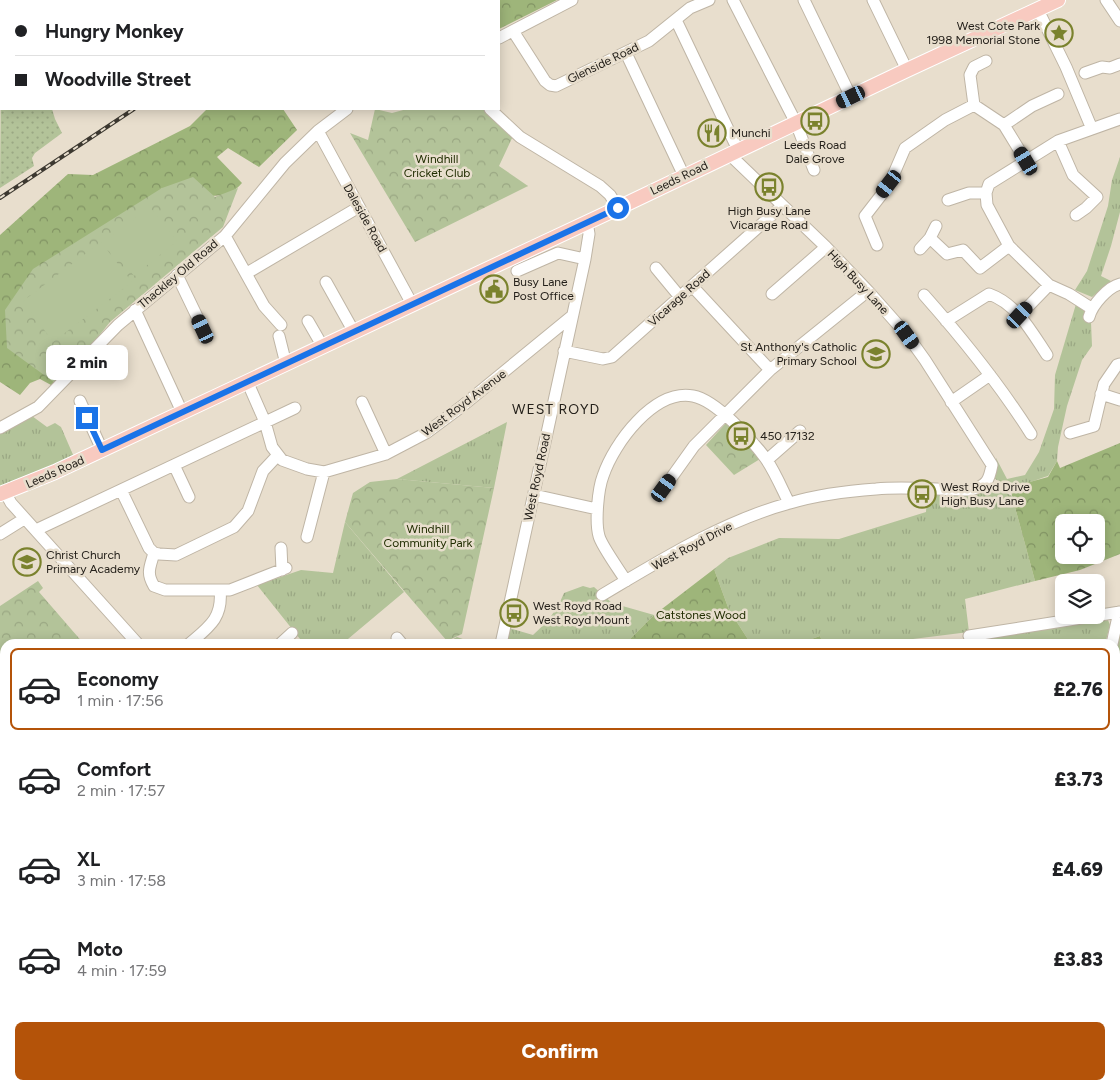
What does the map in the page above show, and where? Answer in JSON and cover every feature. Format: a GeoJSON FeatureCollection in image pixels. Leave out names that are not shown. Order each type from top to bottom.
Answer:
{"type":"FeatureCollection","features":[{"type":"Feature","properties":{"kind":"main road","name":"Leeds Road"},"geometry":{"type":"LineString","coordinates":[[2,493],[55,472],[1058,0]]}},
{"type":"Feature","properties":{"kind":"street"},"geometry":{"type":"LineString","coordinates":[[500,38],[572,0]]}},
{"type":"Feature","properties":{"kind":"street","name":"Glenside Road"},"geometry":{"type":"LineString","coordinates":[[513,31],[545,82],[550,86],[556,86],[649,41],[690,8],[709,0]]}},
{"type":"Feature","properties":{"kind":"street"},"geometry":{"type":"LineString","coordinates":[[734,0],[796,124],[814,170]]}},
{"type":"Feature","properties":{"kind":"street"},"geometry":{"type":"LineString","coordinates":[[804,0],[851,97]]}},
{"type":"Feature","properties":{"kind":"street"},"geometry":{"type":"LineString","coordinates":[[872,0],[907,70]]}},
{"type":"Feature","properties":{"kind":"street"},"geometry":{"type":"LineString","coordinates":[[1106,0],[1120,21]]}},
{"type":"Feature","properties":{"kind":"street"},"geometry":{"type":"LineString","coordinates":[[1038,10],[1066,67],[1092,129]]}},
{"type":"Feature","properties":{"kind":"street"},"geometry":{"type":"LineString","coordinates":[[676,20],[734,152]]}},
{"type":"Feature","properties":{"kind":"street"},"geometry":{"type":"LineString","coordinates":[[626,53],[684,176]]}},
{"type":"Feature","properties":{"kind":"street"},"geometry":{"type":"LineString","coordinates":[[986,61],[974,68],[970,75],[974,105],[1004,125],[1026,161]]}},
{"type":"Feature","properties":{"kind":"street"},"geometry":{"type":"LineString","coordinates":[[1085,73],[1102,67],[1110,68],[1120,64]]}},
{"type":"Feature","properties":{"kind":"street"},"geometry":{"type":"LineString","coordinates":[[1004,125],[1032,106],[1058,94]]}},
{"type":"Feature","properties":{"kind":"street"},"geometry":{"type":"LineString","coordinates":[[877,245],[865,216],[889,184],[905,148],[945,120],[974,105]]}},
{"type":"Feature","properties":{"kind":"street","name":"Thackley Old Road"},"geometry":{"type":"LineString","coordinates":[[0,428],[38,407],[118,325],[225,236],[285,163],[318,132],[346,110]]}},
{"type":"Feature","properties":{"kind":"street"},"geometry":{"type":"LineString","coordinates":[[491,110],[520,137],[600,186],[610,195],[618,208]]}},
{"type":"Feature","properties":{"kind":"street"},"geometry":{"type":"LineString","coordinates":[[1120,119],[1058,141],[989,184],[986,193],[987,205],[1009,246],[1049,284],[1069,294],[1090,312],[1114,285],[1120,284]]}},
{"type":"Feature","properties":{"kind":"street","name":"Daleside Road"},"geometry":{"type":"LineString","coordinates":[[318,132],[412,304]]}},
{"type":"Feature","properties":{"kind":"street"},"geometry":{"type":"LineString","coordinates":[[1058,141],[1073,175],[1097,197],[1076,215]]}},
{"type":"Feature","properties":{"kind":"street","name":"High Busy Lane"},"geometry":{"type":"LineString","coordinates":[[734,152],[782,206],[826,247],[907,335],[992,465],[989,479]]}},
{"type":"Feature","properties":{"kind":"street"},"geometry":{"type":"LineString","coordinates":[[948,200],[969,193],[986,193]]}},
{"type":"Feature","properties":{"kind":"street","name":"Vicarage Road"},"geometry":{"type":"LineString","coordinates":[[564,351],[603,359],[612,357],[782,206]]}},
{"type":"Feature","properties":{"kind":"street"},"geometry":{"type":"LineString","coordinates":[[247,273],[359,207]]}},
{"type":"Feature","properties":{"kind":"street","name":"West Royd Road"},"geometry":{"type":"LineString","coordinates":[[501,639],[590,234],[587,222]]}},
{"type":"Feature","properties":{"kind":"street"},"geometry":{"type":"LineString","coordinates":[[920,249],[930,238],[936,226]]}},
{"type":"Feature","properties":{"kind":"street"},"geometry":{"type":"LineString","coordinates":[[225,236],[280,331],[286,364]]}},
{"type":"Feature","properties":{"kind":"street"},"geometry":{"type":"LineString","coordinates":[[930,238],[947,254],[963,250],[980,268],[1009,246]]}},
{"type":"Feature","properties":{"kind":"street"},"geometry":{"type":"LineString","coordinates":[[772,294],[826,247]]}},
{"type":"Feature","properties":{"kind":"street"},"geometry":{"type":"LineString","coordinates":[[517,271],[558,253],[585,258]]}},
{"type":"Feature","properties":{"kind":"street"},"geometry":{"type":"LineString","coordinates":[[656,268],[680,297]]}},
{"type":"Feature","properties":{"kind":"street"},"geometry":{"type":"LineString","coordinates":[[177,275],[203,329]]}},
{"type":"Feature","properties":{"kind":"street"},"geometry":{"type":"LineString","coordinates":[[326,282],[354,332]]}},
{"type":"Feature","properties":{"kind":"street"},"geometry":{"type":"LineString","coordinates":[[1020,315],[1049,284]]}},
{"type":"Feature","properties":{"kind":"street"},"geometry":{"type":"LineString","coordinates":[[692,286],[770,370]]}},
{"type":"Feature","properties":{"kind":"street"},"geometry":{"type":"LineString","coordinates":[[664,488],[694,446],[770,370],[868,291]]}},
{"type":"Feature","properties":{"kind":"street"},"geometry":{"type":"LineString","coordinates":[[946,321],[989,294],[1002,299],[1020,315],[1047,355]]}},
{"type":"Feature","properties":{"kind":"street"},"geometry":{"type":"LineString","coordinates":[[924,295],[1011,402],[1032,434]]}},
{"type":"Feature","properties":{"kind":"street"},"geometry":{"type":"LineString","coordinates":[[135,310],[182,412]]}},
{"type":"Feature","properties":{"kind":"street","name":"West Royd Avenue"},"geometry":{"type":"LineString","coordinates":[[278,455],[289,464],[307,470],[324,472],[386,454],[426,433],[468,402],[572,316]]}},
{"type":"Feature","properties":{"kind":"street"},"geometry":{"type":"LineString","coordinates":[[308,321],[322,347]]}},
{"type":"Feature","properties":{"kind":"street"},"geometry":{"type":"LineString","coordinates":[[1070,433],[1094,426],[1104,384],[1117,365],[1120,364]]}},
{"type":"Feature","properties":{"kind":"street"},"geometry":{"type":"LineString","coordinates":[[951,402],[990,375]]}},
{"type":"Feature","properties":{"kind":"street"},"geometry":{"type":"LineString","coordinates":[[121,490],[145,540],[154,552],[172,556],[176,555],[234,527],[248,511],[263,471],[278,455],[272,447],[265,422],[247,381]]}},
{"type":"Feature","properties":{"kind":"street"},"geometry":{"type":"LineString","coordinates":[[1102,394],[1120,400]]}},
{"type":"Feature","properties":{"kind":"street"},"geometry":{"type":"LineString","coordinates":[[626,581],[599,537],[597,509],[602,477],[612,455],[627,433],[652,408],[669,397],[693,396],[708,401],[726,414],[767,460],[789,503]]}},
{"type":"Feature","properties":{"kind":"street"},"geometry":{"type":"LineString","coordinates":[[80,401],[102,450]]}},
{"type":"Feature","properties":{"kind":"street"},"geometry":{"type":"LineString","coordinates":[[362,402],[386,454]]}},
{"type":"Feature","properties":{"kind":"street"},"geometry":{"type":"LineString","coordinates":[[36,530],[296,408]]}},
{"type":"Feature","properties":{"kind":"street"},"geometry":{"type":"LineString","coordinates":[[767,460],[800,431]]}},
{"type":"Feature","properties":{"kind":"street"},"geometry":{"type":"LineString","coordinates":[[174,465],[189,497]]}},
{"type":"Feature","properties":{"kind":"street"},"geometry":{"type":"LineString","coordinates":[[306,537],[324,472]]}},
{"type":"Feature","properties":{"kind":"street","name":"West Royd Drive"},"geometry":{"type":"LineString","coordinates":[[602,595],[716,531],[756,514],[789,503],[878,488],[971,490],[982,487],[989,479]]}},
{"type":"Feature","properties":{"kind":"street"},"geometry":{"type":"LineString","coordinates":[[2,493],[134,639]]}},
{"type":"Feature","properties":{"kind":"street"},"geometry":{"type":"LineString","coordinates":[[534,495],[597,509]]}},
{"type":"Feature","properties":{"kind":"street"},"geometry":{"type":"LineString","coordinates":[[0,534],[24,519]]}},
{"type":"Feature","properties":{"kind":"street"},"geometry":{"type":"LineString","coordinates":[[154,552],[149,569],[149,578],[154,586],[165,590],[230,590],[284,569],[281,548]]}},
{"type":"Feature","properties":{"kind":"street"},"geometry":{"type":"LineString","coordinates":[[195,639],[214,622],[221,600],[220,590]]}},
{"type":"Feature","properties":{"kind":"street"},"geometry":{"type":"LineString","coordinates":[[969,636],[1120,612],[1113,639]]}},
{"type":"Feature","properties":{"kind":"street"},"geometry":{"type":"LineString","coordinates":[[285,639],[292,633]]}},
{"type":"Feature","properties":{"kind":"green space"},"geometry":{"type":"Polygon","coordinates":[[[500,0],[557,0],[500,28],[500,0]]]}},
{"type":"Feature","properties":{"kind":"green space"},"geometry":{"type":"Polygon","coordinates":[[[1,110],[52,110],[62,133],[35,153],[32,158],[34,166],[0,188],[1,110]]]}},
{"type":"Feature","properties":{"kind":"green space"},"geometry":{"type":"Polygon","coordinates":[[[206,110],[284,110],[297,130],[259,167],[228,148],[217,157],[242,183],[234,190],[225,194],[204,196],[162,188],[55,383],[51,385],[40,379],[30,383],[20,395],[0,382],[0,235],[68,174],[93,175],[190,126],[206,110]]]}},
{"type":"Feature","properties":{"kind":"green space","name":"Windhill Cricket Club"},"geometry":{"type":"Polygon","coordinates":[[[375,110],[392,113],[403,110],[484,110],[513,136],[499,166],[528,186],[415,242],[350,133],[368,140],[375,110]]]}},
{"type":"Feature","properties":{"kind":"green space"},"geometry":{"type":"Polygon","coordinates":[[[1120,157],[1120,212],[1101,276],[1111,281],[1092,297],[1075,290],[1087,271],[1108,206],[1112,180],[1120,157]]]}},
{"type":"Feature","properties":{"kind":"green space"},"geometry":{"type":"Polygon","coordinates":[[[193,177],[215,197],[238,188],[223,227],[110,322],[81,358],[61,374],[55,383],[7,348],[5,310],[33,269],[162,188],[193,177]]]}},
{"type":"Feature","properties":{"kind":"green space"},"geometry":{"type":"Polygon","coordinates":[[[150,207],[177,241],[134,276],[106,241],[150,207]]]}},
{"type":"Feature","properties":{"kind":"green space"},"geometry":{"type":"Polygon","coordinates":[[[101,242],[132,282],[53,342],[23,301],[101,242]]]}},
{"type":"Feature","properties":{"kind":"green space"},"geometry":{"type":"Polygon","coordinates":[[[1076,304],[1084,311],[1085,321],[1091,322],[1092,346],[1082,360],[1067,406],[1058,447],[1057,461],[1048,476],[1020,485],[1000,482],[994,478],[997,468],[996,458],[1007,479],[1025,475],[1039,452],[1054,409],[1055,375],[1076,304]]]}},
{"type":"Feature","properties":{"kind":"green space"},"geometry":{"type":"Polygon","coordinates":[[[32,416],[47,427],[55,423],[61,427],[74,457],[0,488],[0,434],[32,416]]]}},
{"type":"Feature","properties":{"kind":"green space"},"geometry":{"type":"Polygon","coordinates":[[[507,422],[494,488],[397,479],[507,422]]]}},
{"type":"Feature","properties":{"kind":"green space"},"geometry":{"type":"Polygon","coordinates":[[[727,422],[760,459],[734,475],[706,445],[727,422]]]}},
{"type":"Feature","properties":{"kind":"green space"},"geometry":{"type":"Polygon","coordinates":[[[1120,443],[1120,554],[1105,560],[1105,514],[1055,514],[1055,564],[1095,564],[1080,570],[1055,574],[1055,576],[1035,581],[1011,487],[1048,477],[1057,461],[1060,468],[1120,443]]]}},
{"type":"Feature","properties":{"kind":"green space","name":"Windhill Community Park"},"geometry":{"type":"Polygon","coordinates":[[[397,479],[494,488],[462,634],[451,639],[445,639],[345,522],[353,493],[370,482],[397,479]]]}},
{"type":"Feature","properties":{"kind":"green space"},"geometry":{"type":"Polygon","coordinates":[[[993,486],[1012,496],[1035,581],[965,599],[969,632],[913,639],[821,639],[820,636],[811,639],[748,639],[729,610],[714,569],[728,558],[779,538],[839,539],[926,512],[927,494],[985,490],[993,486]]]}},
{"type":"Feature","properties":{"kind":"green space"},"geometry":{"type":"Polygon","coordinates":[[[345,522],[404,592],[348,639],[300,639],[257,585],[301,570],[333,573],[345,522]]]}},
{"type":"Feature","properties":{"kind":"green space","name":"Catstones Wood"},"geometry":{"type":"Polygon","coordinates":[[[714,569],[729,610],[748,639],[630,639],[654,615],[714,569]]]}},
{"type":"Feature","properties":{"kind":"green space"},"geometry":{"type":"Polygon","coordinates":[[[38,581],[43,588],[39,592],[80,639],[0,639],[0,606],[38,581]]]}},
{"type":"Feature","properties":{"kind":"green space"},"geometry":{"type":"Polygon","coordinates":[[[583,586],[594,587],[612,603],[654,615],[630,639],[506,639],[509,628],[533,635],[551,616],[564,593],[583,586]]]}},
{"type":"Feature","properties":{"kind":"green space"},"geometry":{"type":"Polygon","coordinates":[[[1105,620],[1108,620],[1110,625],[1106,639],[971,639],[1079,624],[1105,624],[1105,620]]]}},
{"type":"Feature","properties":{"kind":"green space"},"geometry":{"type":"Polygon","coordinates":[[[1120,622],[1120,639],[1116,639],[1120,622]]]}},
{"type":"Feature","properties":{"kind":"railway"},"geometry":{"type":"LineString","coordinates":[[0,198],[132,110]]}},
{"type":"Feature","properties":{"kind":"place","name":"West Cote Park 1998 Memorial Stone"},"geometry":{"type":"Point","coordinates":[1059,33]}},
{"type":"Feature","properties":{"kind":"place","name":"Leeds Road Dale Grove"},"geometry":{"type":"Point","coordinates":[815,121]}},
{"type":"Feature","properties":{"kind":"place","name":"Munchi"},"geometry":{"type":"Point","coordinates":[712,133]}},
{"type":"Feature","properties":{"kind":"place","name":"High Busy Lane Vicarage Road"},"geometry":{"type":"Point","coordinates":[769,187]}},
{"type":"Feature","properties":{"kind":"place","name":"Busy Lane Post Office"},"geometry":{"type":"Point","coordinates":[494,289]}},
{"type":"Feature","properties":{"kind":"place","name":"St Anthony's Catholic Primary School"},"geometry":{"type":"Point","coordinates":[876,354]}},
{"type":"Feature","properties":{"kind":"place","name":"450 17132"},"geometry":{"type":"Point","coordinates":[741,436]}},
{"type":"Feature","properties":{"kind":"place","name":"West Royd Drive High Busy Lane"},"geometry":{"type":"Point","coordinates":[922,494]}},
{"type":"Feature","properties":{"kind":"place","name":"Christ Church Primary Academy"},"geometry":{"type":"Point","coordinates":[27,562]}},
{"type":"Feature","properties":{"kind":"place","name":"West Royd Road West Royd Mount"},"geometry":{"type":"Point","coordinates":[514,613]}},
{"type":"Feature","properties":{"kind":"district","name":"WEST ROYD"},"geometry":{"type":"Point","coordinates":[556,409]}},
{"type":"Feature","properties":{"kind":"route"},"geometry":{"type":"LineString","coordinates":[[87,418],[102,450],[618,208]]}}]}
